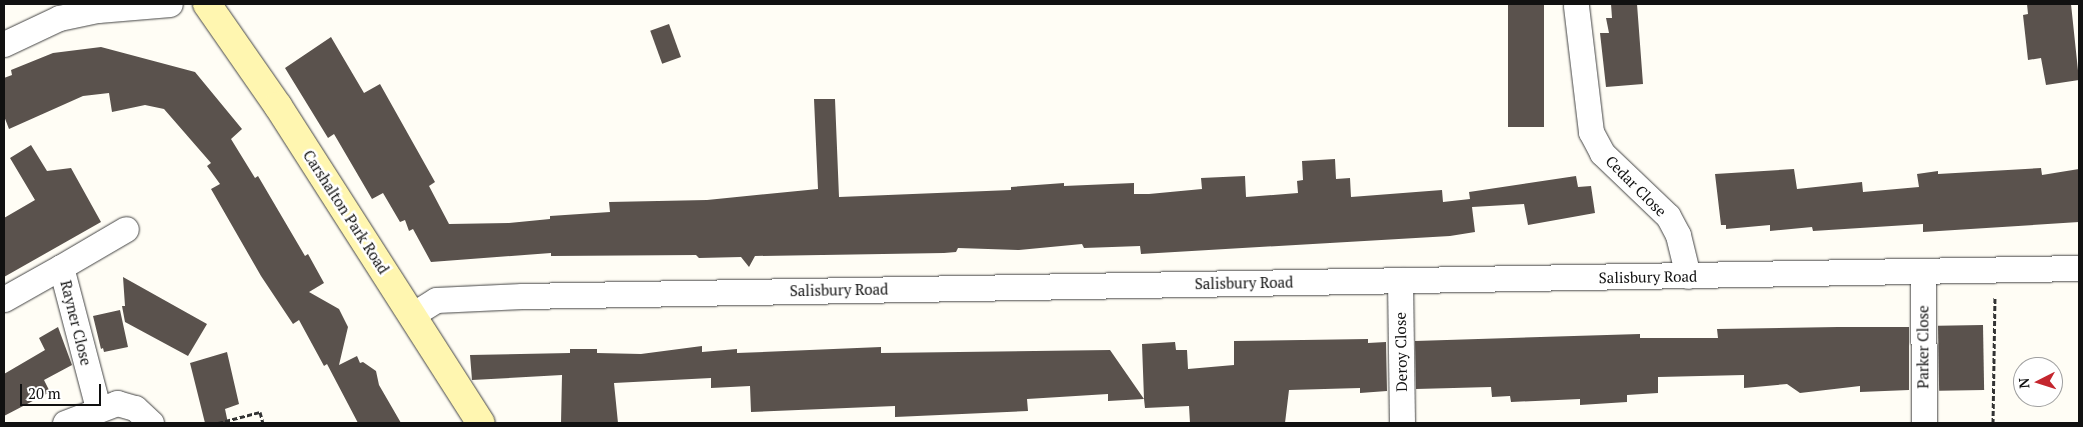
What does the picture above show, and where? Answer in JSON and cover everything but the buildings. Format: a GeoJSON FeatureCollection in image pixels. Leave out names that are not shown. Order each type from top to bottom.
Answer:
{"type":"FeatureCollection","features":[{"type":"Feature","properties":{"kind":"main road","name":"Carshalton Park Road"},"geometry":{"type":"LineString","coordinates":[[208,4],[278,106],[481,423]]}},
{"type":"Feature","properties":{"kind":"street"},"geometry":{"type":"LineString","coordinates":[[4,44],[59,18],[98,10],[170,4]]}},
{"type":"Feature","properties":{"kind":"street","name":"Cedar Close"},"geometry":{"type":"LineString","coordinates":[[1576,6],[1591,132],[1602,153],[1668,216],[1678,235],[1688,276]]}},
{"type":"Feature","properties":{"kind":"street","name":"Rayner Close"},"geometry":{"type":"LineString","coordinates":[[4,299],[126,229]]}},
{"type":"Feature","properties":{"kind":"street","name":"Rayner Close"},"geometry":{"type":"LineString","coordinates":[[61,267],[98,408]]}},
{"type":"Feature","properties":{"kind":"street","name":"Salisbury Road"},"geometry":{"type":"LineString","coordinates":[[412,315],[436,300],[452,298],[2079,268]]}},
{"type":"Feature","properties":{"kind":"street","name":"Parker Close"},"geometry":{"type":"LineString","coordinates":[[1923,271],[1924,423]]}},
{"type":"Feature","properties":{"kind":"street","name":"Deroy Close"},"geometry":{"type":"LineString","coordinates":[[1400,280],[1402,423]]}},
{"type":"Feature","properties":{"kind":"street"},"geometry":{"type":"LineString","coordinates":[[65,423],[98,408],[117,403],[135,408],[150,423]]}},
{"type":"Feature","properties":{"kind":"path"},"geometry":{"type":"LineString","coordinates":[[1993,423],[1996,270]]}},
{"type":"Feature","properties":{"kind":"path"},"geometry":{"type":"LineString","coordinates":[[218,423],[260,412],[263,423]]}}]}
